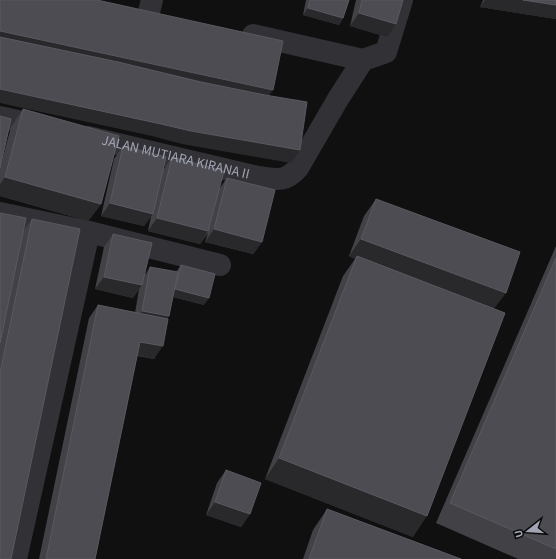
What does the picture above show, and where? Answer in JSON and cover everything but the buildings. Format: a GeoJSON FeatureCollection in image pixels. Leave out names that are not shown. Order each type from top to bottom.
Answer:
{"type":"FeatureCollection","features":[{"type":"Feature","properties":{"kind":"street"},"geometry":{"type":"LineString","coordinates":[[233,31],[363,60],[386,52],[401,2]]}},
{"type":"Feature","properties":{"kind":"street"},"geometry":{"type":"LineString","coordinates":[[128,8],[155,9]]}},
{"type":"Feature","properties":{"kind":"street","name":"JALAN MUTIARA KIRANA II"},"geometry":{"type":"LineString","coordinates":[[0,117],[258,177],[283,179],[298,168],[338,99],[363,60]]}},
{"type":"Feature","properties":{"kind":"street"},"geometry":{"type":"LineString","coordinates":[[0,213],[89,232],[220,265]]}},
{"type":"Feature","properties":{"kind":"street"},"geometry":{"type":"LineString","coordinates":[[16,559],[89,232]]}}]}
